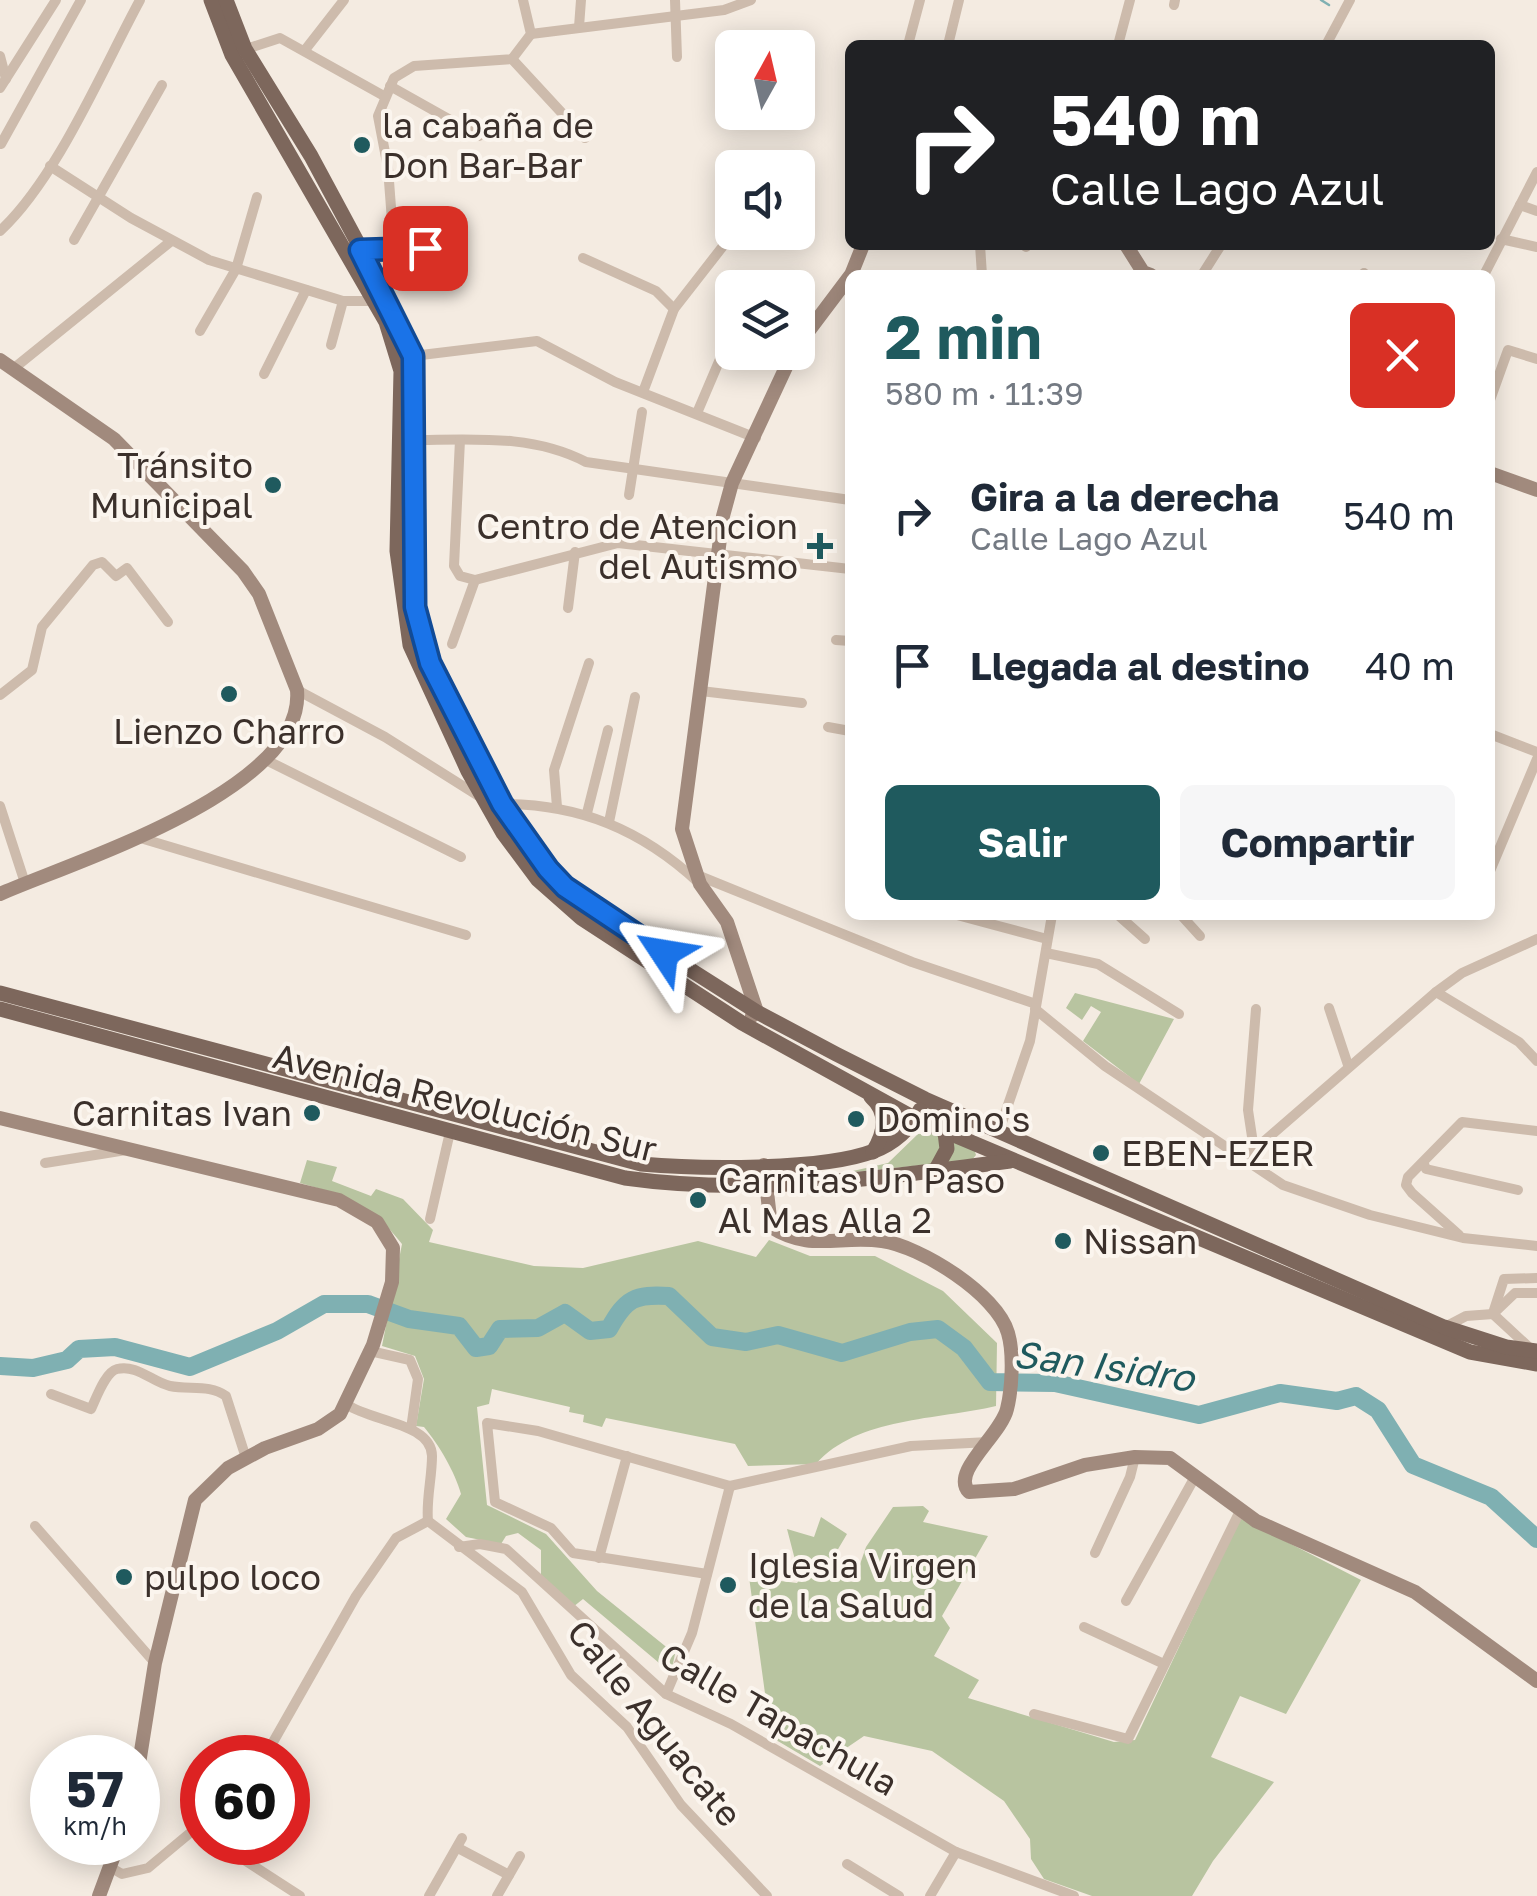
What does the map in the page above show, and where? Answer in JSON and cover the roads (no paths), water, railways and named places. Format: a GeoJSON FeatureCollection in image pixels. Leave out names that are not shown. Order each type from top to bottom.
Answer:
{"type":"FeatureCollection","features":[{"type":"Feature","properties":{"kind":"main road"},"geometry":{"type":"LineString","coordinates":[[211,0],[376,301],[402,370],[415,607],[430,663],[502,804],[565,887],[757,1012],[925,1100],[1444,1327],[1536,1355]]}},
{"type":"Feature","properties":{"kind":"main road"},"geometry":{"type":"LineString","coordinates":[[226,0],[238,52],[310,156],[413,356],[397,551],[410,645],[435,705],[485,800],[520,857],[557,898],[742,1023],[916,1119],[1470,1352],[1536,1355]]}},
{"type":"Feature","properties":{"kind":"main road","name":"Avenida Revolución Sur"},"geometry":{"type":"LineString","coordinates":[[0,993],[602,1157],[672,1166],[764,1165],[873,1152]]}},
{"type":"Feature","properties":{"kind":"main road","name":"Avenida Revolución Sur"},"geometry":{"type":"LineString","coordinates":[[0,1009],[596,1174],[659,1183],[765,1183],[934,1171],[1013,1161],[1042,1151]]}},
{"type":"Feature","properties":{"kind":"main road"},"geometry":{"type":"LineString","coordinates":[[864,1092],[876,1101],[884,1118],[882,1136],[873,1152]]}},
{"type":"Feature","properties":{"kind":"main road"},"geometry":{"type":"LineString","coordinates":[[873,1152],[894,1140],[916,1119],[925,1100]]}},
{"type":"Feature","properties":{"kind":"main road"},"geometry":{"type":"LineString","coordinates":[[934,1171],[948,1149],[942,1105]]}},
{"type":"Feature","properties":{"kind":"street"},"geometry":{"type":"LineString","coordinates":[[3,84],[56,0]]}},
{"type":"Feature","properties":{"kind":"street"},"geometry":{"type":"LineString","coordinates":[[1,144],[81,0]]}},
{"type":"Feature","properties":{"kind":"street"},"geometry":{"type":"LineString","coordinates":[[0,231],[19,214],[50,166],[140,0]]}},
{"type":"Feature","properties":{"kind":"street"},"geometry":{"type":"LineString","coordinates":[[305,50],[344,0]]}},
{"type":"Feature","properties":{"kind":"street"},"geometry":{"type":"LineString","coordinates":[[523,0],[531,34]]}},
{"type":"Feature","properties":{"kind":"street"},"geometry":{"type":"LineString","coordinates":[[579,27],[581,0]]}},
{"type":"Feature","properties":{"kind":"street"},"geometry":{"type":"LineString","coordinates":[[675,0],[677,56]]}},
{"type":"Feature","properties":{"kind":"street"},"geometry":{"type":"LineString","coordinates":[[512,60],[531,34],[724,10],[750,0]]}},
{"type":"Feature","properties":{"kind":"street"},"geometry":{"type":"LineString","coordinates":[[909,40],[920,0]]}},
{"type":"Feature","properties":{"kind":"street"},"geometry":{"type":"LineString","coordinates":[[949,40],[958,0]]}},
{"type":"Feature","properties":{"kind":"street"},"geometry":{"type":"LineString","coordinates":[[1119,40],[1130,0]]}},
{"type":"Feature","properties":{"kind":"street"},"geometry":{"type":"LineString","coordinates":[[1329,40],[1350,0]]}},
{"type":"Feature","properties":{"kind":"street"},"geometry":{"type":"LineString","coordinates":[[238,52],[280,38],[479,136]]}},
{"type":"Feature","properties":{"kind":"street"},"geometry":{"type":"LineString","coordinates":[[0,56],[3,84]]}},
{"type":"Feature","properties":{"kind":"street"},"geometry":{"type":"LineString","coordinates":[[394,247],[388,168],[378,116],[394,78],[414,66],[512,60]]}},
{"type":"Feature","properties":{"kind":"street"},"geometry":{"type":"LineString","coordinates":[[512,60],[585,138]]}},
{"type":"Feature","properties":{"kind":"street"},"geometry":{"type":"LineString","coordinates":[[74,240],[162,85]]}},
{"type":"Feature","properties":{"kind":"street"},"geometry":{"type":"LineString","coordinates":[[50,166],[170,242],[236,269],[343,301],[376,301]]}},
{"type":"Feature","properties":{"kind":"street"},"geometry":{"type":"LineString","coordinates":[[1486,270],[1537,172]]}},
{"type":"Feature","properties":{"kind":"street"},"geometry":{"type":"LineString","coordinates":[[1520,206],[1537,196]]}},
{"type":"Feature","properties":{"kind":"street"},"geometry":{"type":"LineString","coordinates":[[200,331],[236,269],[257,197]]}},
{"type":"Feature","properties":{"kind":"street"},"geometry":{"type":"LineString","coordinates":[[1520,206],[1537,211]]}},
{"type":"Feature","properties":{"kind":"street"},"geometry":{"type":"LineString","coordinates":[[1502,239],[1537,247]]}},
{"type":"Feature","properties":{"kind":"street"},"geometry":{"type":"LineString","coordinates":[[0,894],[228,792],[266,760],[292,728],[297,690],[259,594],[242,572],[114,439],[6,364],[170,242]]}},
{"type":"Feature","properties":{"kind":"street"},"geometry":{"type":"LineString","coordinates":[[360,250],[448,246]]}},
{"type":"Feature","properties":{"kind":"street"},"geometry":{"type":"LineString","coordinates":[[644,392],[674,310],[720,250]]}},
{"type":"Feature","properties":{"kind":"street"},"geometry":{"type":"LineString","coordinates":[[583,258],[656,291],[674,310]]}},
{"type":"Feature","properties":{"kind":"street"},"geometry":{"type":"LineString","coordinates":[[815,322],[845,283]]}},
{"type":"Feature","properties":{"kind":"street"},"geometry":{"type":"LineString","coordinates":[[264,374],[306,290]]}},
{"type":"Feature","properties":{"kind":"street"},"geometry":{"type":"LineString","coordinates":[[331,345],[343,301]]}},
{"type":"Feature","properties":{"kind":"street"},"geometry":{"type":"LineString","coordinates":[[413,356],[538,341],[644,392],[756,438]]}},
{"type":"Feature","properties":{"kind":"street"},"geometry":{"type":"LineString","coordinates":[[1495,386],[1508,350],[1537,360]]}},
{"type":"Feature","properties":{"kind":"street"},"geometry":{"type":"LineString","coordinates":[[697,413],[715,370]]}},
{"type":"Feature","properties":{"kind":"street"},"geometry":{"type":"LineString","coordinates":[[742,1023],[757,1012],[727,922],[699,879],[682,830],[723,516],[732,483],[785,370]]}},
{"type":"Feature","properties":{"kind":"street"},"geometry":{"type":"LineString","coordinates":[[629,495],[642,412]]}},
{"type":"Feature","properties":{"kind":"street"},"geometry":{"type":"LineString","coordinates":[[406,440],[500,439],[565,451],[586,462],[845,499]]}},
{"type":"Feature","properties":{"kind":"street"},"geometry":{"type":"LineString","coordinates":[[460,440],[454,566],[460,576],[476,580],[618,542],[845,568]]}},
{"type":"Feature","properties":{"kind":"street"},"geometry":{"type":"LineString","coordinates":[[1495,475],[1537,490]]}},
{"type":"Feature","properties":{"kind":"street"},"geometry":{"type":"LineString","coordinates":[[568,608],[574,552]]}},
{"type":"Feature","properties":{"kind":"street"},"geometry":{"type":"LineString","coordinates":[[0,696],[32,670],[42,627],[93,565],[102,562],[116,576],[127,568],[168,622]]}},
{"type":"Feature","properties":{"kind":"street"},"geometry":{"type":"LineString","coordinates":[[452,644],[476,580]]}},
{"type":"Feature","properties":{"kind":"street"},"geometry":{"type":"LineString","coordinates":[[836,640],[845,641]]}},
{"type":"Feature","properties":{"kind":"street"},"geometry":{"type":"LineString","coordinates":[[557,807],[554,770],[588,663]]}},
{"type":"Feature","properties":{"kind":"street"},"geometry":{"type":"LineString","coordinates":[[297,690],[385,737],[485,800]]}},
{"type":"Feature","properties":{"kind":"street"},"geometry":{"type":"LineString","coordinates":[[701,691],[802,703]]}},
{"type":"Feature","properties":{"kind":"street"},"geometry":{"type":"LineString","coordinates":[[610,822],[635,697]]}},
{"type":"Feature","properties":{"kind":"street"},"geometry":{"type":"LineString","coordinates":[[828,728],[845,730]]}},
{"type":"Feature","properties":{"kind":"street"},"geometry":{"type":"LineString","coordinates":[[587,813],[608,730]]}},
{"type":"Feature","properties":{"kind":"street"},"geometry":{"type":"LineString","coordinates":[[1495,736],[1537,756],[1495,859]]}},
{"type":"Feature","properties":{"kind":"street"},"geometry":{"type":"LineString","coordinates":[[266,760],[461,857]]}},
{"type":"Feature","properties":{"kind":"street"},"geometry":{"type":"LineString","coordinates":[[502,804],[587,813],[664,852],[699,879],[1036,1006],[1104,1066],[1251,1156],[1283,1185],[1326,1202],[1462,1237],[1537,1246]]}},
{"type":"Feature","properties":{"kind":"street"},"geometry":{"type":"LineString","coordinates":[[0,806],[25,883]]}},
{"type":"Feature","properties":{"kind":"street"},"geometry":{"type":"LineString","coordinates":[[134,836],[466,936]]}},
{"type":"Feature","properties":{"kind":"street"},"geometry":{"type":"LineString","coordinates":[[977,920],[1047,939]]}},
{"type":"Feature","properties":{"kind":"street"},"geometry":{"type":"LineString","coordinates":[[999,1131],[1021,1072],[1051,920]]}},
{"type":"Feature","properties":{"kind":"street"},"geometry":{"type":"LineString","coordinates":[[1124,920],[1145,939]]}},
{"type":"Feature","properties":{"kind":"street"},"geometry":{"type":"LineString","coordinates":[[1186,920],[1200,936]]}},
{"type":"Feature","properties":{"kind":"street"},"geometry":{"type":"LineString","coordinates":[[1251,1156],[1348,1065],[1436,992],[1462,973],[1537,940]]}},
{"type":"Feature","properties":{"kind":"street"},"geometry":{"type":"LineString","coordinates":[[1046,952],[1098,964],[1179,1014]]}},
{"type":"Feature","properties":{"kind":"street"},"geometry":{"type":"LineString","coordinates":[[1436,992],[1519,1042],[1537,1062]]}},
{"type":"Feature","properties":{"kind":"street"},"geometry":{"type":"LineString","coordinates":[[1251,1156],[1248,1110],[1256,1008]]}},
{"type":"Feature","properties":{"kind":"street"},"geometry":{"type":"LineString","coordinates":[[1329,1008],[1348,1065]]}},
{"type":"Feature","properties":{"kind":"street"},"geometry":{"type":"LineString","coordinates":[[0,1118],[339,1200],[362,1211],[387,1236],[393,1248],[392,1282],[372,1348],[348,1405],[318,1429],[246,1458],[214,1479],[195,1500],[156,1663],[144,1735]]}},
{"type":"Feature","properties":{"kind":"street"},"geometry":{"type":"LineString","coordinates":[[1462,1237],[1406,1185],[1408,1177],[1462,1122],[1537,1131]]}},
{"type":"Feature","properties":{"kind":"street"},"geometry":{"type":"LineString","coordinates":[[430,1219],[450,1132]]}},
{"type":"Feature","properties":{"kind":"street"},"geometry":{"type":"LineString","coordinates":[[45,1162],[126,1150]]}},
{"type":"Feature","properties":{"kind":"street"},"geometry":{"type":"LineString","coordinates":[[1424,1164],[1426,1169],[1518,1190]]}},
{"type":"Feature","properties":{"kind":"street"},"geometry":{"type":"LineString","coordinates":[[764,1165],[767,1220],[782,1234],[818,1244],[884,1241],[924,1253],[995,1311],[1009,1335],[1009,1398],[1006,1415],[990,1442],[964,1472],[963,1484],[970,1492],[1014,1490],[1069,1469],[1135,1457],[1170,1458],[1240,1511],[1415,1592],[1537,1681]]}},
{"type":"Feature","properties":{"kind":"street"},"geometry":{"type":"LineString","coordinates":[[1493,1314],[1504,1279],[1537,1278]]}},
{"type":"Feature","properties":{"kind":"street"},"geometry":{"type":"LineString","coordinates":[[1444,1327],[1466,1316],[1493,1314],[1515,1292],[1537,1293]]}},
{"type":"Feature","properties":{"kind":"street"},"geometry":{"type":"LineString","coordinates":[[1493,1314],[1536,1355]]}},
{"type":"Feature","properties":{"kind":"street"},"geometry":{"type":"LineString","coordinates":[[372,1348],[410,1360],[418,1379],[411,1428]]}},
{"type":"Feature","properties":{"kind":"street"},"geometry":{"type":"LineString","coordinates":[[51,1394],[91,1410],[110,1373],[118,1369],[141,1371],[167,1386],[214,1389],[226,1396],[246,1458]]}},
{"type":"Feature","properties":{"kind":"street"},"geometry":{"type":"LineString","coordinates":[[348,1405],[385,1423],[411,1428],[427,1440],[433,1451],[428,1520]]}},
{"type":"Feature","properties":{"kind":"street"},"geometry":{"type":"LineString","coordinates":[[707,1574],[573,1554],[551,1528],[495,1502],[487,1423],[538,1431],[730,1486],[911,1446],[966,1440],[990,1442]]}},
{"type":"Feature","properties":{"kind":"street"},"geometry":{"type":"LineString","coordinates":[[599,1558],[627,1456]]}},
{"type":"Feature","properties":{"kind":"street"},"geometry":{"type":"LineString","coordinates":[[1095,1553],[1130,1477],[1135,1457]]}},
{"type":"Feature","properties":{"kind":"street"},"geometry":{"type":"LineString","coordinates":[[1126,1601],[1196,1474]]}},
{"type":"Feature","properties":{"kind":"street"},"geometry":{"type":"LineString","coordinates":[[666,1694],[681,1666],[730,1486]]}},
{"type":"Feature","properties":{"kind":"street"},"geometry":{"type":"LineString","coordinates":[[1034,1714],[1128,1739],[1240,1511]]}},
{"type":"Feature","properties":{"kind":"street"},"geometry":{"type":"LineString","coordinates":[[428,1520],[459,1546]]}},
{"type":"Feature","properties":{"kind":"street"},"geometry":{"type":"LineString","coordinates":[[277,1735],[356,1596],[396,1538],[428,1520]]}},
{"type":"Feature","properties":{"kind":"street"},"geometry":{"type":"LineString","coordinates":[[35,1526],[156,1663]]}},
{"type":"Feature","properties":{"kind":"street","name":"Calle Tapachula"},"geometry":{"type":"LineString","coordinates":[[459,1546],[480,1544],[506,1550],[666,1694],[731,1724],[956,1852],[1074,1896]]}},
{"type":"Feature","properties":{"kind":"street","name":"Calle Aguacate"},"geometry":{"type":"LineString","coordinates":[[459,1546],[522,1592],[571,1675],[627,1726],[681,1805],[767,1896]]}},
{"type":"Feature","properties":{"kind":"street"},"geometry":{"type":"LineString","coordinates":[[1084,1627],[1164,1664]]}},
{"type":"Feature","properties":{"kind":"street"},"geometry":{"type":"LineString","coordinates":[[98,1896],[110,1866],[122,1874],[148,1868],[180,1842]]}},
{"type":"Feature","properties":{"kind":"street"},"geometry":{"type":"LineString","coordinates":[[429,1896],[460,1843],[509,1875]]}},
{"type":"Feature","properties":{"kind":"street"},"geometry":{"type":"LineString","coordinates":[[930,1896],[956,1852]]}},
{"type":"Feature","properties":{"kind":"street"},"geometry":{"type":"LineString","coordinates":[[497,1896],[520,1856]]}},
{"type":"Feature","properties":{"kind":"street"},"geometry":{"type":"LineString","coordinates":[[847,1864],[900,1896]]}},
{"type":"Feature","properties":{"kind":"street"},"geometry":{"type":"LineString","coordinates":[[251,1865],[300,1896]]}},
{"type":"Feature","properties":{"kind":"waterway"},"geometry":{"type":"LineString","coordinates":[[1321,0],[1329,5]]}},
{"type":"Feature","properties":{"kind":"waterway","name":"San Isidro"},"geometry":{"type":"LineString","coordinates":[[0,1366],[33,1368],[67,1360],[79,1349],[115,1347],[190,1367],[277,1331],[324,1304],[368,1304],[409,1319],[459,1326],[476,1348],[489,1346],[500,1329],[538,1328],[565,1313],[590,1331],[609,1329],[633,1300],[669,1296],[712,1337],[746,1342],[778,1335],[842,1353],[910,1332],[938,1329],[964,1348],[990,1382],[1055,1383],[1199,1415],[1280,1393],[1337,1401],[1356,1396],[1378,1410],[1413,1465],[1491,1497],[1537,1539]]}},
{"type":"Feature","properties":{"kind":"place","name":"la cabaña de Don Bar-Bar"},"geometry":{"type":"Point","coordinates":[362,145]}},
{"type":"Feature","properties":{"kind":"place","name":"Tránsito Municipal"},"geometry":{"type":"Point","coordinates":[273,485]}},
{"type":"Feature","properties":{"kind":"place","name":"Centro de Atencion del Autismo"},"geometry":{"type":"Point","coordinates":[820,546]}},
{"type":"Feature","properties":{"kind":"place","name":"Lienzo Charro"},"geometry":{"type":"Point","coordinates":[229,694]}},
{"type":"Feature","properties":{"kind":"place","name":"Carnitas Ivan"},"geometry":{"type":"Point","coordinates":[312,1113]}},
{"type":"Feature","properties":{"kind":"place","name":"Domino's"},"geometry":{"type":"Point","coordinates":[856,1119]}},
{"type":"Feature","properties":{"kind":"place","name":"EBEN-EZER"},"geometry":{"type":"Point","coordinates":[1101,1153]}},
{"type":"Feature","properties":{"kind":"place","name":"Carnitas Un Paso Al Mas Alla 2"},"geometry":{"type":"Point","coordinates":[698,1200]}},
{"type":"Feature","properties":{"kind":"place","name":"Nissan"},"geometry":{"type":"Point","coordinates":[1063,1241]}},
{"type":"Feature","properties":{"kind":"place","name":"pulpo loco"},"geometry":{"type":"Point","coordinates":[124,1577]}},
{"type":"Feature","properties":{"kind":"place","name":"Iglesia Virgen de la Salud"},"geometry":{"type":"Point","coordinates":[728,1585]}}]}
